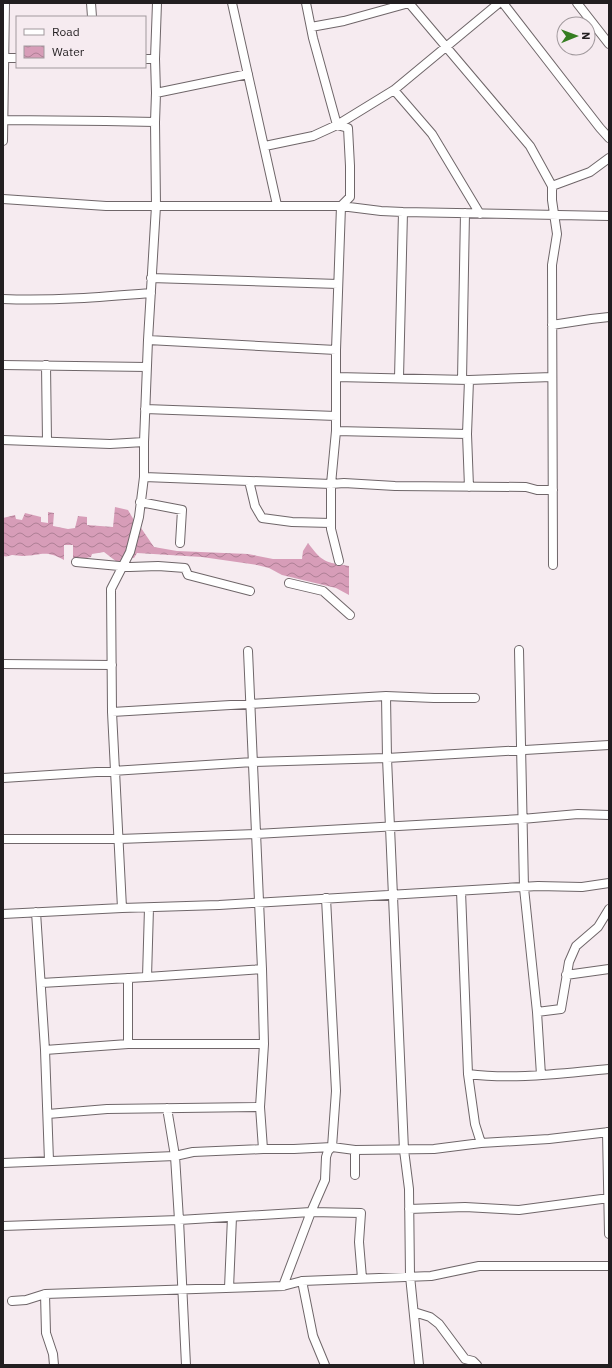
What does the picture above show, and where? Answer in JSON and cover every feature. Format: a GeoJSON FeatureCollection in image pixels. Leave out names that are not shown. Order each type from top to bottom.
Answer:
{"type":"FeatureCollection","features":[{"type":"Feature","properties":{"kind":"street"},"geometry":{"type":"LineString","coordinates":[[3,141],[5,3]]}},
{"type":"Feature","properties":{"kind":"street"},"geometry":{"type":"LineString","coordinates":[[92,3],[92,16]]}},
{"type":"Feature","properties":{"kind":"street"},"geometry":{"type":"LineString","coordinates":[[122,908],[112,712],[111,589],[130,552],[138,517],[144,477],[148,340],[156,206],[155,59],[157,3]]}},
{"type":"Feature","properties":{"kind":"street"},"geometry":{"type":"LineString","coordinates":[[232,3],[277,205]]}},
{"type":"Feature","properties":{"kind":"street"},"geometry":{"type":"LineString","coordinates":[[306,3],[337,125]]}},
{"type":"Feature","properties":{"kind":"street"},"geometry":{"type":"LineString","coordinates":[[311,27],[344,21],[409,3],[530,146],[552,186],[552,200],[558,234],[552,265],[553,565]]}},
{"type":"Feature","properties":{"kind":"street"},"geometry":{"type":"LineString","coordinates":[[265,146],[313,136],[337,125],[394,90],[499,3]]}},
{"type":"Feature","properties":{"kind":"street"},"geometry":{"type":"LineString","coordinates":[[503,3],[609,138]]}},
{"type":"Feature","properties":{"kind":"street"},"geometry":{"type":"LineString","coordinates":[[577,3],[609,44]]}},
{"type":"Feature","properties":{"kind":"street"},"geometry":{"type":"LineString","coordinates":[[4,58],[16,58]]}},
{"type":"Feature","properties":{"kind":"street"},"geometry":{"type":"LineString","coordinates":[[146,59],[155,59]]}},
{"type":"Feature","properties":{"kind":"street"},"geometry":{"type":"LineString","coordinates":[[156,93],[248,74]]}},
{"type":"Feature","properties":{"kind":"street"},"geometry":{"type":"LineString","coordinates":[[394,90],[432,134],[480,214]]}},
{"type":"Feature","properties":{"kind":"street"},"geometry":{"type":"LineString","coordinates":[[4,120],[106,120],[155,122]]}},
{"type":"Feature","properties":{"kind":"street"},"geometry":{"type":"LineString","coordinates":[[337,125],[348,128],[350,166],[350,197],[341,206],[336,350],[336,431],[331,484],[331,529],[339,561]]}},
{"type":"Feature","properties":{"kind":"street"},"geometry":{"type":"LineString","coordinates":[[552,186],[590,172],[609,158]]}},
{"type":"Feature","properties":{"kind":"street"},"geometry":{"type":"LineString","coordinates":[[3,199],[106,206],[341,206],[403,212],[609,216]]}},
{"type":"Feature","properties":{"kind":"street"},"geometry":{"type":"LineString","coordinates":[[399,378],[403,212]]}},
{"type":"Feature","properties":{"kind":"street"},"geometry":{"type":"LineString","coordinates":[[465,213],[466,380],[469,487]]}},
{"type":"Feature","properties":{"kind":"street"},"geometry":{"type":"LineString","coordinates":[[151,278],[338,284]]}},
{"type":"Feature","properties":{"kind":"street"},"geometry":{"type":"LineString","coordinates":[[3,299],[70,299],[151,294]]}},
{"type":"Feature","properties":{"kind":"street"},"geometry":{"type":"LineString","coordinates":[[552,325],[609,317]]}},
{"type":"Feature","properties":{"kind":"street"},"geometry":{"type":"LineString","coordinates":[[148,340],[336,350]]}},
{"type":"Feature","properties":{"kind":"street"},"geometry":{"type":"LineString","coordinates":[[3,366],[46,365],[147,367]]}},
{"type":"Feature","properties":{"kind":"street"},"geometry":{"type":"LineString","coordinates":[[46,365],[47,441]]}},
{"type":"Feature","properties":{"kind":"street"},"geometry":{"type":"LineString","coordinates":[[336,377],[466,380],[552,377]]}},
{"type":"Feature","properties":{"kind":"street"},"geometry":{"type":"LineString","coordinates":[[145,409],[336,416]]}},
{"type":"Feature","properties":{"kind":"street"},"geometry":{"type":"LineString","coordinates":[[336,431],[467,434]]}},
{"type":"Feature","properties":{"kind":"street"},"geometry":{"type":"LineString","coordinates":[[3,440],[110,444],[144,442]]}},
{"type":"Feature","properties":{"kind":"street"},"geometry":{"type":"LineString","coordinates":[[144,477],[395,486],[526,487],[537,490],[552,490]]}},
{"type":"Feature","properties":{"kind":"street"},"geometry":{"type":"LineString","coordinates":[[250,485],[255,506],[262,518],[292,522],[331,523]]}},
{"type":"Feature","properties":{"kind":"street"},"geometry":{"type":"LineString","coordinates":[[140,502],[182,510],[180,543]]}},
{"type":"Feature","properties":{"kind":"street"},"geometry":{"type":"LineString","coordinates":[[76,562],[122,567],[158,566],[185,568],[188,575],[250,591]]}},
{"type":"Feature","properties":{"kind":"street"},"geometry":{"type":"LineString","coordinates":[[290,583],[323,591],[350,615]]}},
{"type":"Feature","properties":{"kind":"street"},"geometry":{"type":"LineString","coordinates":[[519,650],[524,888],[537,1012],[541,1075]]}},
{"type":"Feature","properties":{"kind":"street"},"geometry":{"type":"LineString","coordinates":[[248,651],[262,969],[264,1044],[260,1107],[263,1149]]}},
{"type":"Feature","properties":{"kind":"street"},"geometry":{"type":"LineString","coordinates":[[3,664],[112,665]]}},
{"type":"Feature","properties":{"kind":"street"},"geometry":{"type":"LineString","coordinates":[[112,712],[386,696],[475,698]]}},
{"type":"Feature","properties":{"kind":"street"},"geometry":{"type":"LineString","coordinates":[[386,696],[387,758],[404,1150],[409,1188],[410,1276],[419,1365]]}},
{"type":"Feature","properties":{"kind":"street"},"geometry":{"type":"LineString","coordinates":[[3,778],[252,762],[387,758],[609,744]]}},
{"type":"Feature","properties":{"kind":"street"},"geometry":{"type":"LineString","coordinates":[[3,839],[119,839],[256,834],[522,819],[578,814],[609,815]]}},
{"type":"Feature","properties":{"kind":"street"},"geometry":{"type":"LineString","coordinates":[[3,914],[219,905],[538,886],[582,887],[609,883]]}},
{"type":"Feature","properties":{"kind":"street"},"geometry":{"type":"LineString","coordinates":[[461,891],[468,1074],[475,1124],[482,1143]]}},
{"type":"Feature","properties":{"kind":"street"},"geometry":{"type":"LineString","coordinates":[[283,1286],[311,1212],[325,1180],[326,1157],[328,1151],[332,1147],[336,1091],[326,898]]}},
{"type":"Feature","properties":{"kind":"street"},"geometry":{"type":"LineString","coordinates":[[147,977],[149,908]]}},
{"type":"Feature","properties":{"kind":"street"},"geometry":{"type":"LineString","coordinates":[[537,1012],[560,1009],[569,962],[576,946],[598,927],[609,909]]}},
{"type":"Feature","properties":{"kind":"street"},"geometry":{"type":"LineString","coordinates":[[36,912],[45,1050],[49,1161]]}},
{"type":"Feature","properties":{"kind":"street"},"geometry":{"type":"LineString","coordinates":[[41,983],[262,969]]}},
{"type":"Feature","properties":{"kind":"street"},"geometry":{"type":"LineString","coordinates":[[566,975],[609,969]]}},
{"type":"Feature","properties":{"kind":"street"},"geometry":{"type":"LineString","coordinates":[[128,978],[128,1044]]}},
{"type":"Feature","properties":{"kind":"street"},"geometry":{"type":"LineString","coordinates":[[45,1050],[128,1044],[264,1044]]}},
{"type":"Feature","properties":{"kind":"street"},"geometry":{"type":"LineString","coordinates":[[468,1074],[491,1077],[522,1077],[609,1069]]}},
{"type":"Feature","properties":{"kind":"street"},"geometry":{"type":"LineString","coordinates":[[48,1114],[106,1109],[260,1107]]}},
{"type":"Feature","properties":{"kind":"street"},"geometry":{"type":"LineString","coordinates":[[167,1108],[175,1156],[186,1365]]}},
{"type":"Feature","properties":{"kind":"street"},"geometry":{"type":"LineString","coordinates":[[3,1162],[175,1156],[193,1152],[263,1149],[332,1147],[355,1150],[434,1149],[482,1143],[549,1139],[608,1132],[609,1234]]}},
{"type":"Feature","properties":{"kind":"street"},"geometry":{"type":"LineString","coordinates":[[355,1150],[355,1175]]}},
{"type":"Feature","properties":{"kind":"street"},"geometry":{"type":"LineString","coordinates":[[409,1209],[465,1207],[518,1210],[608,1198]]}},
{"type":"Feature","properties":{"kind":"street"},"geometry":{"type":"LineString","coordinates":[[3,1226],[179,1220],[311,1212],[360,1213],[362,1278]]}},
{"type":"Feature","properties":{"kind":"street"},"geometry":{"type":"LineString","coordinates":[[229,1288],[232,1217]]}},
{"type":"Feature","properties":{"kind":"street"},"geometry":{"type":"LineString","coordinates":[[12,1301],[26,1300],[45,1294],[283,1286],[302,1281],[431,1276],[479,1266],[609,1266]]}},
{"type":"Feature","properties":{"kind":"street"},"geometry":{"type":"LineString","coordinates":[[302,1281],[313,1336],[324,1365]]}},
{"type":"Feature","properties":{"kind":"street"},"geometry":{"type":"LineString","coordinates":[[45,1294],[46,1333],[53,1354],[54,1365]]}},
{"type":"Feature","properties":{"kind":"street"},"geometry":{"type":"LineString","coordinates":[[414,1312],[430,1317],[439,1324],[465,1359],[477,1365]]}},
{"type":"Feature","properties":{"kind":"water"},"geometry":{"type":"Polygon","coordinates":[[[115,507],[128,510],[135,522],[131,545],[123,560],[117,562],[104,552],[92,554],[91,557],[73,561],[73,545],[64,545],[64,560],[47,554],[3,556],[3,518],[15,515],[16,519],[22,520],[25,513],[41,517],[41,522],[48,523],[48,512],[54,513],[53,526],[68,529],[75,528],[78,516],[87,517],[87,525],[113,527],[115,507]]]}},
{"type":"Feature","properties":{"kind":"water"},"geometry":{"type":"Polygon","coordinates":[[[139,525],[154,547],[177,551],[248,554],[273,559],[302,559],[303,551],[308,543],[321,558],[335,564],[349,566],[349,595],[336,588],[282,575],[269,568],[257,565],[202,557],[137,553],[134,558],[129,557],[139,525]]]}}]}
